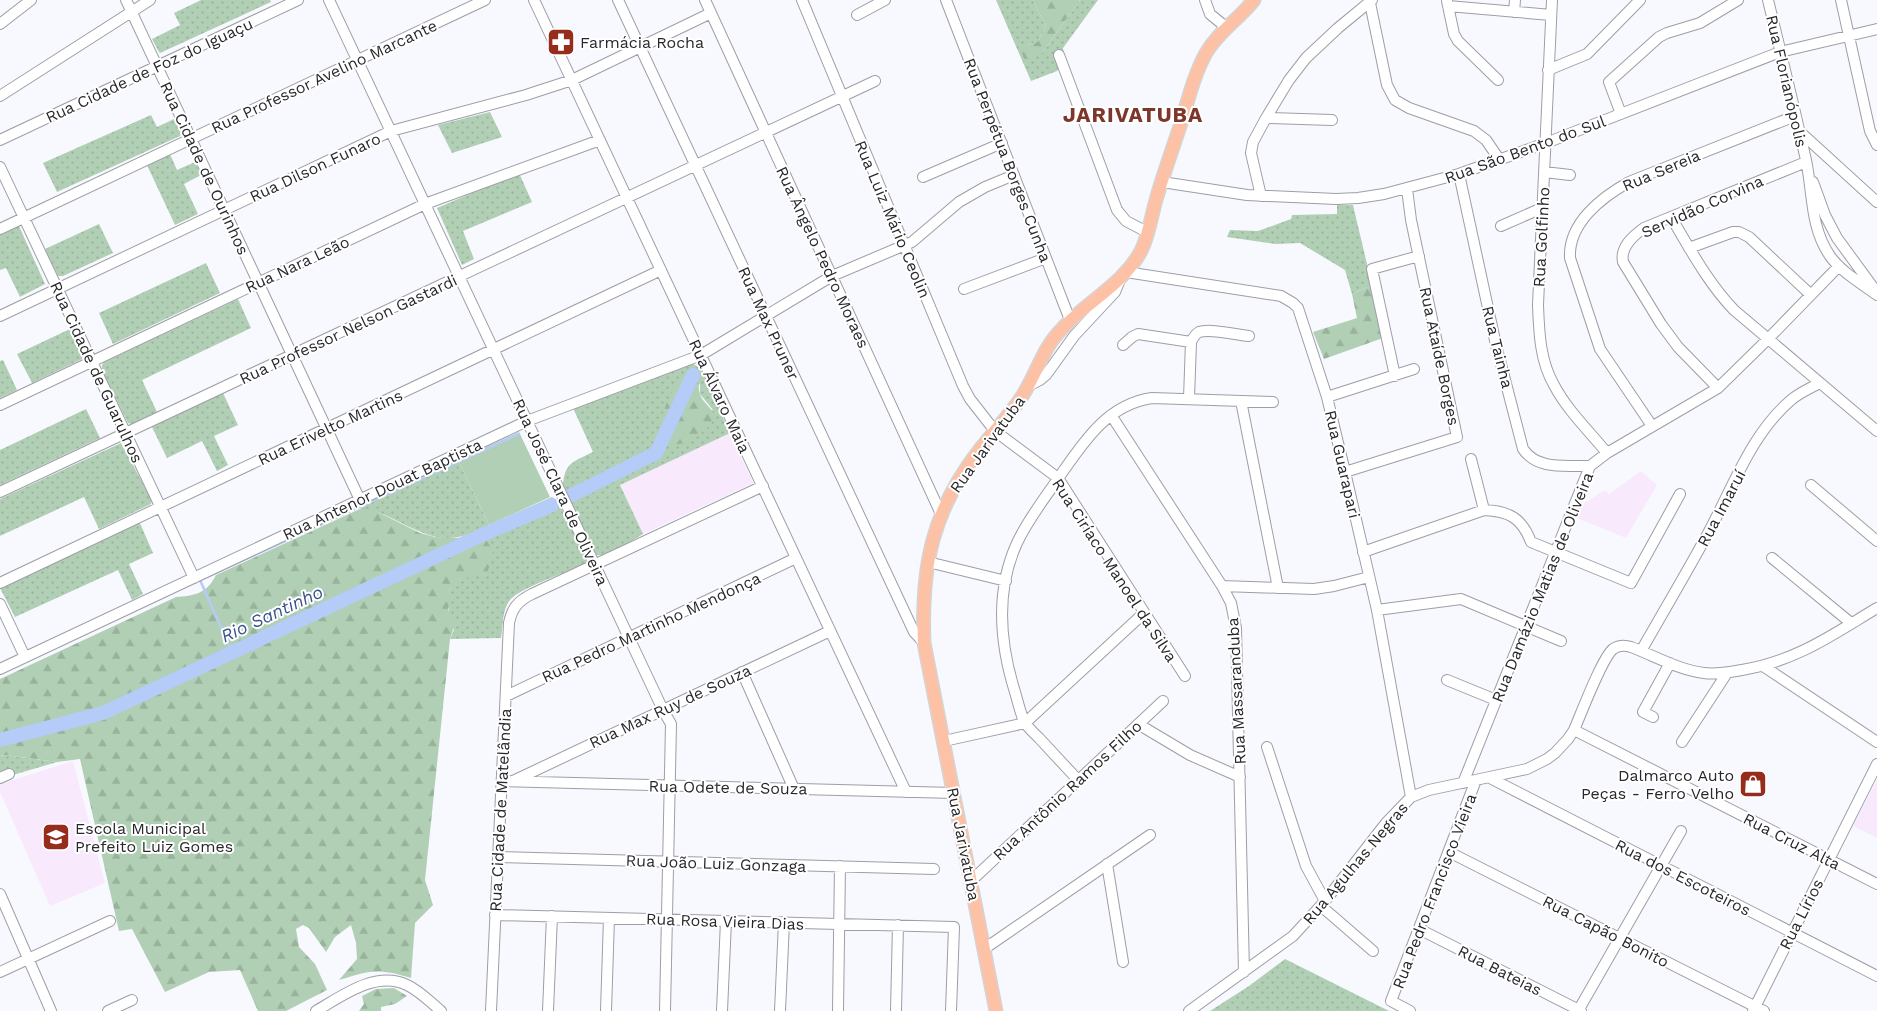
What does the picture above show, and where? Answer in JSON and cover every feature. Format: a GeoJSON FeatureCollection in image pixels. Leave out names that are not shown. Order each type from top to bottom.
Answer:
{"type":"FeatureCollection","features":[{"type":"Feature","properties":{"kind":"main road","name":"Rua Jarivatuba"},"geometry":{"type":"LineString","coordinates":[[996,1011],[972,880],[924,643],[923,602],[928,562],[941,514],[961,476],[1020,400],[1030,385],[1050,344],[1070,320],[1124,274],[1141,251],[1198,72],[1212,44],[1254,0]]}},
{"type":"Feature","properties":{"kind":"street"},"geometry":{"type":"LineString","coordinates":[[0,24],[31,0]]}},
{"type":"Feature","properties":{"kind":"street","name":"Rua Cidade de Ourinhos"},"geometry":{"type":"LineString","coordinates":[[126,0],[360,500]]}},
{"type":"Feature","properties":{"kind":"street"},"geometry":{"type":"LineString","coordinates":[[0,96],[150,0]]}},
{"type":"Feature","properties":{"kind":"street","name":"Rua Cidade de Foz do Iguaçu"},"geometry":{"type":"LineString","coordinates":[[0,140],[298,0]]}},
{"type":"Feature","properties":{"kind":"street","name":"Rua José Clara de Oliveira"},"geometry":{"type":"LineString","coordinates":[[329,0],[671,724],[665,1011]]}},
{"type":"Feature","properties":{"kind":"street","name":"Rua Professor Avelino Marcante"},"geometry":{"type":"LineString","coordinates":[[0,229],[485,0]]}},
{"type":"Feature","properties":{"kind":"street","name":"Rua Álvaro Maia"},"geometry":{"type":"LineString","coordinates":[[534,0],[906,792]]}},
{"type":"Feature","properties":{"kind":"street","name":"Rua Max Pruner"},"geometry":{"type":"LineString","coordinates":[[618,0],[914,632],[924,643]]}},
{"type":"Feature","properties":{"kind":"street","name":"Rua Ângelo Pedro Moraes"},"geometry":{"type":"LineString","coordinates":[[705,0],[941,514]]}},
{"type":"Feature","properties":{"kind":"street","name":"Rua Luiz Mário Ceolin"},"geometry":{"type":"LineString","coordinates":[[802,0],[963,386],[970,399],[995,431]]}},
{"type":"Feature","properties":{"kind":"street"},"geometry":{"type":"LineString","coordinates":[[857,15],[885,0]]}},
{"type":"Feature","properties":{"kind":"street","name":"Rua Perpétua Borges Cunha"},"geometry":{"type":"LineString","coordinates":[[946,0],[1070,320]]}},
{"type":"Feature","properties":{"kind":"street"},"geometry":{"type":"LineString","coordinates":[[1205,0],[1210,14],[1226,28]]}},
{"type":"Feature","properties":{"kind":"street"},"geometry":{"type":"LineString","coordinates":[[1514,12],[1515,0]]}},
{"type":"Feature","properties":{"kind":"street","name":"Rua Golfinho"},"geometry":{"type":"LineString","coordinates":[[1552,0],[1538,313],[1540,339],[1545,364],[1559,392],[1607,453]]}},
{"type":"Feature","properties":{"kind":"street"},"geometry":{"type":"LineString","coordinates":[[1548,70],[1586,54],[1640,0]]}},
{"type":"Feature","properties":{"kind":"street"},"geometry":{"type":"LineString","coordinates":[[1621,114],[1609,82],[1659,37],[1667,32],[1700,23],[1738,0]]}},
{"type":"Feature","properties":{"kind":"street","name":"Rua Florianópolis"},"geometry":{"type":"LineString","coordinates":[[1768,0],[1806,162],[1816,224],[1823,244],[1839,266],[1877,293]]}},
{"type":"Feature","properties":{"kind":"street"},"geometry":{"type":"LineString","coordinates":[[1841,0],[1870,131],[1877,144]]}},
{"type":"Feature","properties":{"kind":"street"},"geometry":{"type":"LineString","coordinates":[[1261,196],[1250,152],[1253,142],[1266,118],[1285,86],[1306,58],[1371,1],[1387,85],[1395,100],[1409,108],[1474,131],[1486,140],[1499,159]]}},
{"type":"Feature","properties":{"kind":"street"},"geometry":{"type":"LineString","coordinates":[[1498,80],[1458,41],[1454,34],[1447,3],[1551,15]]}},
{"type":"Feature","properties":{"kind":"street","name":"Rua Dilson Funaro"},"geometry":{"type":"LineString","coordinates":[[0,316],[391,131],[526,95],[572,80],[711,13]]}},
{"type":"Feature","properties":{"kind":"street","name":"Rua São Bento do Sul"},"geometry":{"type":"LineString","coordinates":[[1162,182],[1207,190],[1261,196],[1353,198],[1407,189],[1459,174],[1546,143],[1780,52],[1877,29]]}},
{"type":"Feature","properties":{"kind":"street"},"geometry":{"type":"LineString","coordinates":[[1059,55],[1117,210],[1126,221],[1147,232]]}},
{"type":"Feature","properties":{"kind":"street","name":"Rua Professor Nelson Gastardi"},"geometry":{"type":"LineString","coordinates":[[0,492],[875,80]]}},
{"type":"Feature","properties":{"kind":"street","name":"Rua Sereia"},"geometry":{"type":"LineString","coordinates":[[1652,426],[1600,349],[1570,258],[1573,236],[1581,221],[1589,212],[1612,192],[1629,182],[1795,116]]}},
{"type":"Feature","properties":{"kind":"street"},"geometry":{"type":"LineString","coordinates":[[1266,118],[1332,120]]}},
{"type":"Feature","properties":{"kind":"street"},"geometry":{"type":"LineString","coordinates":[[1798,130],[1877,202]]}},
{"type":"Feature","properties":{"kind":"street","name":"Rua Nara Leão"},"geometry":{"type":"LineString","coordinates":[[0,404],[425,204],[600,140]]}},
{"type":"Feature","properties":{"kind":"street"},"geometry":{"type":"LineString","coordinates":[[923,177],[1002,143]]}},
{"type":"Feature","properties":{"kind":"street","name":"Rua Florianópolis"},"geometry":{"type":"LineString","coordinates":[[1806,162],[1831,227],[1877,293]]}},
{"type":"Feature","properties":{"kind":"street","name":"Servidão Corvina"},"geometry":{"type":"LineString","coordinates":[[1718,388],[1678,347],[1661,324],[1623,262],[1623,251],[1635,235],[1644,228],[1806,162]]}},
{"type":"Feature","properties":{"kind":"street","name":"Rua Cidade de Guarulhos"},"geometry":{"type":"LineString","coordinates":[[0,167],[194,578]]}},
{"type":"Feature","properties":{"kind":"street"},"geometry":{"type":"LineString","coordinates":[[1544,172],[1570,175]]}},
{"type":"Feature","properties":{"kind":"street","name":"Rua Tainha"},"geometry":{"type":"LineString","coordinates":[[1459,174],[1496,345],[1523,449],[1534,461],[1542,464],[1590,466]]}},
{"type":"Feature","properties":{"kind":"street","name":"Rua Antenor Douat Baptista"},"geometry":{"type":"LineString","coordinates":[[0,669],[527,421],[701,355],[832,276],[904,246],[920,236],[971,194],[1014,175]]}},
{"type":"Feature","properties":{"kind":"street","name":"Rua Ataíde Borges"},"geometry":{"type":"LineString","coordinates":[[1345,472],[1457,437],[1411,220],[1407,189]]}},
{"type":"Feature","properties":{"kind":"street"},"geometry":{"type":"LineString","coordinates":[[1502,226],[1542,208]]}},
{"type":"Feature","properties":{"kind":"street"},"geometry":{"type":"LineString","coordinates":[[1671,217],[1722,297],[1768,339],[1877,431]]}},
{"type":"Feature","properties":{"kind":"street"},"geometry":{"type":"LineString","coordinates":[[1689,248],[1734,232],[1739,232],[1749,237],[1811,295]]}},
{"type":"Feature","properties":{"kind":"street"},"geometry":{"type":"LineString","coordinates":[[1395,376],[1372,269],[1419,256]]}},
{"type":"Feature","properties":{"kind":"street"},"geometry":{"type":"LineString","coordinates":[[964,290],[1046,258]]}},
{"type":"Feature","properties":{"kind":"street","name":"Rua Damázio Matias de Oliveira"},"geometry":{"type":"LineString","coordinates":[[1463,783],[1590,466],[1607,453],[1718,388],[1839,266]]}},
{"type":"Feature","properties":{"kind":"street","name":"Rua Erivelto Martins"},"geometry":{"type":"LineString","coordinates":[[0,583],[661,270]]}},
{"type":"Feature","properties":{"kind":"street"},"geometry":{"type":"LineString","coordinates":[[1030,385],[1040,380],[1046,374],[1074,336],[1115,292],[1124,274]]}},
{"type":"Feature","properties":{"kind":"street","name":"Rua Guarapari"},"geometry":{"type":"LineString","coordinates":[[1124,274],[1245,290],[1287,298],[1293,302],[1300,315],[1327,397],[1345,472],[1377,610],[1410,797]]}},
{"type":"Feature","properties":{"kind":"street"},"geometry":{"type":"LineString","coordinates":[[1189,398],[1191,342],[1197,333],[1249,336]]}},
{"type":"Feature","properties":{"kind":"street"},"geometry":{"type":"LineString","coordinates":[[1122,345],[1132,336],[1138,334],[1191,342]]}},
{"type":"Feature","properties":{"kind":"street"},"geometry":{"type":"LineString","coordinates":[[1327,397],[1414,369]]}},
{"type":"Feature","properties":{"kind":"street","name":"Rua Imaruí"},"geometry":{"type":"LineString","coordinates":[[1641,651],[1761,435],[1793,399],[1820,383]]}},
{"type":"Feature","properties":{"kind":"street"},"geometry":{"type":"LineString","coordinates":[[1078,780],[1025,722],[1012,683],[1003,643],[1002,611],[1006,580],[1012,556],[1021,535],[1058,478],[1089,436],[1111,415],[1130,404],[1145,399],[1189,398],[1273,402]]}},
{"type":"Feature","properties":{"kind":"street"},"geometry":{"type":"LineString","coordinates":[[1241,401],[1278,588]]}},
{"type":"Feature","properties":{"kind":"street","name":"Rua Massaranduba"},"geometry":{"type":"LineString","coordinates":[[1111,415],[1222,586],[1231,603],[1236,628],[1244,972]]}},
{"type":"Feature","properties":{"kind":"street","name":"Rua Ciríaco Manoel da Silva"},"geometry":{"type":"LineString","coordinates":[[995,431],[1058,478],[1185,676]]}},
{"type":"Feature","properties":{"kind":"street"},"geometry":{"type":"LineString","coordinates":[[1471,459],[1484,510]]}},
{"type":"Feature","properties":{"kind":"street"},"geometry":{"type":"LineString","coordinates":[[1811,485],[1877,541]]}},
{"type":"Feature","properties":{"kind":"street"},"geometry":{"type":"LineString","coordinates":[[595,564],[762,486]]}},
{"type":"Feature","properties":{"kind":"street"},"geometry":{"type":"LineString","coordinates":[[1363,552],[1484,510],[1500,512],[1517,519],[1527,531],[1531,542],[1631,583],[1680,494]]}},
{"type":"Feature","properties":{"kind":"street","name":"Rua Pedro Martinho Mendonça"},"geometry":{"type":"LineString","coordinates":[[506,696],[796,558]]}},
{"type":"Feature","properties":{"kind":"street"},"geometry":{"type":"LineString","coordinates":[[1772,558],[1851,623]]}},
{"type":"Feature","properties":{"kind":"street"},"geometry":{"type":"LineString","coordinates":[[928,562],[1006,580]]}},
{"type":"Feature","properties":{"kind":"street","name":"Rua Cidade de Matelândia"},"geometry":{"type":"LineString","coordinates":[[491,1011],[498,857],[506,782],[506,696],[509,623],[513,609],[525,597],[595,564]]}},
{"type":"Feature","properties":{"kind":"street"},"geometry":{"type":"LineString","coordinates":[[1222,586],[1323,588],[1369,577]]}},
{"type":"Feature","properties":{"kind":"street"},"geometry":{"type":"LineString","coordinates":[[1377,610],[1460,599],[1561,640]]}},
{"type":"Feature","properties":{"kind":"street"},"geometry":{"type":"LineString","coordinates":[[0,604],[25,657]]}},
{"type":"Feature","properties":{"kind":"street","name":"Rua Agulhas Negras"},"geometry":{"type":"LineString","coordinates":[[1189,1011],[1293,936],[1323,903],[1386,823],[1410,797],[1428,790],[1527,769],[1547,759],[1561,747],[1574,730],[1610,651],[1621,646],[1641,651],[1705,674],[1727,672],[1763,666],[1783,660],[1801,652],[1877,608]]}},
{"type":"Feature","properties":{"kind":"street"},"geometry":{"type":"LineString","coordinates":[[944,741],[1025,722],[1144,613]]}},
{"type":"Feature","properties":{"kind":"street","name":"Rua Max Ruy de Souza"},"geometry":{"type":"LineString","coordinates":[[506,782],[830,631]]}},
{"type":"Feature","properties":{"kind":"street"},"geometry":{"type":"LineString","coordinates":[[1653,717],[1643,712],[1670,663]]}},
{"type":"Feature","properties":{"kind":"street"},"geometry":{"type":"LineString","coordinates":[[1763,666],[1877,742]]}},
{"type":"Feature","properties":{"kind":"street"},"geometry":{"type":"LineString","coordinates":[[742,672],[794,789]]}},
{"type":"Feature","properties":{"kind":"street"},"geometry":{"type":"LineString","coordinates":[[1682,742],[1727,672]]}},
{"type":"Feature","properties":{"kind":"street"},"geometry":{"type":"LineString","coordinates":[[1447,680],[1496,700]]}},
{"type":"Feature","properties":{"kind":"street","name":"Rua Antônio Ramos Filho"},"geometry":{"type":"LineString","coordinates":[[972,880],[1163,701]]}},
{"type":"Feature","properties":{"kind":"street"},"geometry":{"type":"LineString","coordinates":[[1138,724],[1190,755],[1240,777]]}},
{"type":"Feature","properties":{"kind":"street","name":"Rua Cruz Alta"},"geometry":{"type":"LineString","coordinates":[[1574,730],[1877,884]]}},
{"type":"Feature","properties":{"kind":"street"},"geometry":{"type":"LineString","coordinates":[[1267,747],[1306,866],[1323,903],[1372,951]]}},
{"type":"Feature","properties":{"kind":"street","name":"Rua Lírios"},"geometry":{"type":"LineString","coordinates":[[1757,1010],[1792,932],[1877,764]]}},
{"type":"Feature","properties":{"kind":"street","name":"Rua dos Escoteiros"},"geometry":{"type":"LineString","coordinates":[[1490,778],[1877,976]]}},
{"type":"Feature","properties":{"kind":"street","name":"Rua Pedro Francisco Vieira"},"geometry":{"type":"LineString","coordinates":[[1410,1011],[1391,1001],[1476,780]]}},
{"type":"Feature","properties":{"kind":"street","name":"Rua Odete de Souza"},"geometry":{"type":"LineString","coordinates":[[506,782],[954,793]]}},
{"type":"Feature","properties":{"kind":"street"},"geometry":{"type":"LineString","coordinates":[[1579,1011],[1681,831]]}},
{"type":"Feature","properties":{"kind":"street"},"geometry":{"type":"LineString","coordinates":[[984,949],[1150,834]]}},
{"type":"Feature","properties":{"kind":"street","name":"Rua Capão Bonito"},"geometry":{"type":"LineString","coordinates":[[1449,852],[1620,938],[1757,1010]]}},
{"type":"Feature","properties":{"kind":"street","name":"Rua João Luiz Gonzaga"},"geometry":{"type":"LineString","coordinates":[[498,857],[934,868]]}},
{"type":"Feature","properties":{"kind":"street"},"geometry":{"type":"LineString","coordinates":[[1108,864],[1123,962]]}},
{"type":"Feature","properties":{"kind":"street"},"geometry":{"type":"LineString","coordinates":[[838,1011],[840,866]]}},
{"type":"Feature","properties":{"kind":"street"},"geometry":{"type":"LineString","coordinates":[[0,894],[51,1011]]}},
{"type":"Feature","properties":{"kind":"street","name":"Rua Rosa Vieira Dias"},"geometry":{"type":"LineString","coordinates":[[496,915],[954,927],[951,1011]]}},
{"type":"Feature","properties":{"kind":"street"},"geometry":{"type":"LineString","coordinates":[[548,1011],[552,916]]}},
{"type":"Feature","properties":{"kind":"street"},"geometry":{"type":"LineString","coordinates":[[606,1011],[609,918]]}},
{"type":"Feature","properties":{"kind":"street"},"geometry":{"type":"LineString","coordinates":[[0,972],[110,921]]}},
{"type":"Feature","properties":{"kind":"street"},"geometry":{"type":"LineString","coordinates":[[722,1011],[726,921]]}},
{"type":"Feature","properties":{"kind":"street"},"geometry":{"type":"LineString","coordinates":[[780,1011],[784,922]]}},
{"type":"Feature","properties":{"kind":"street"},"geometry":{"type":"LineString","coordinates":[[896,1011],[898,925]]}},
{"type":"Feature","properties":{"kind":"street","name":"Rua Bateias"},"geometry":{"type":"LineString","coordinates":[[1419,929],[1579,1011]]}},
{"type":"Feature","properties":{"kind":"street"},"geometry":{"type":"LineString","coordinates":[[316,1011],[366,984],[390,980],[406,984],[441,1011]]}},
{"type":"Feature","properties":{"kind":"street"},"geometry":{"type":"LineString","coordinates":[[108,1011],[132,1000]]}},
{"type":"Feature","properties":{"kind":"shaded area"},"geometry":{"type":"Polygon","coordinates":[[[730,433],[753,483],[643,534],[620,485],[730,433]]]}},
{"type":"Feature","properties":{"kind":"shaded area"},"geometry":{"type":"Polygon","coordinates":[[[1641,471],[1657,485],[1626,538],[1577,518],[1581,505],[1605,490],[1609,494],[1641,471]]]}},
{"type":"Feature","properties":{"kind":"shaded area","name":"Escola Municipal Prefeito Luiz Gomes"},"geometry":{"type":"Polygon","coordinates":[[[73,761],[105,883],[50,906],[0,792],[0,784],[73,761]]]}},
{"type":"Feature","properties":{"kind":"shaded area"},"geometry":{"type":"Polygon","coordinates":[[[1877,780],[1877,838],[1853,826],[1877,780]]]}},
{"type":"Feature","properties":{"kind":"green space"},"geometry":{"type":"Polygon","coordinates":[[[201,0],[270,0],[271,2],[160,53],[152,39],[180,25],[174,13],[201,0]]]}},
{"type":"Feature","properties":{"kind":"green space"},"geometry":{"type":"Polygon","coordinates":[[[996,0],[1033,0],[1046,27],[1037,42],[1027,45],[1042,53],[1080,0],[1098,0],[1063,48],[1065,63],[1057,71],[1031,81],[996,0]]]}},
{"type":"Feature","properties":{"kind":"green space"},"geometry":{"type":"Polygon","coordinates":[[[1033,0],[1080,0],[1042,53],[1026,63],[1021,51],[1027,45],[1037,42],[1046,27],[1033,0]]]}},
{"type":"Feature","properties":{"kind":"green space"},"geometry":{"type":"Polygon","coordinates":[[[490,112],[502,137],[452,153],[438,125],[490,112]]]}},
{"type":"Feature","properties":{"kind":"green space"},"geometry":{"type":"Polygon","coordinates":[[[151,115],[157,127],[174,119],[181,133],[180,136],[57,192],[43,163],[151,115]]]}},
{"type":"Feature","properties":{"kind":"green space"},"geometry":{"type":"Polygon","coordinates":[[[169,152],[177,170],[195,162],[201,175],[184,184],[198,214],[175,225],[146,163],[169,152]]]}},
{"type":"Feature","properties":{"kind":"green space"},"geometry":{"type":"Polygon","coordinates":[[[519,173],[532,202],[463,231],[474,259],[462,265],[437,208],[519,173]]]}},
{"type":"Feature","properties":{"kind":"green space"},"geometry":{"type":"Polygon","coordinates":[[[1337,205],[1353,205],[1372,285],[1352,294],[1345,270],[1300,243],[1276,244],[1227,237],[1230,230],[1258,231],[1291,219],[1292,215],[1337,214],[1337,205]]]}},
{"type":"Feature","properties":{"kind":"green space"},"geometry":{"type":"Polygon","coordinates":[[[99,224],[113,253],[63,276],[58,276],[45,249],[99,224]]]}},
{"type":"Feature","properties":{"kind":"green space"},"geometry":{"type":"Polygon","coordinates":[[[17,225],[45,284],[20,297],[6,268],[0,270],[0,233],[17,225]]]}},
{"type":"Feature","properties":{"kind":"green space"},"geometry":{"type":"Polygon","coordinates":[[[206,263],[220,293],[113,344],[99,313],[206,263]]]}},
{"type":"Feature","properties":{"kind":"green space"},"geometry":{"type":"Polygon","coordinates":[[[1372,285],[1383,338],[1324,359],[1313,332],[1357,318],[1352,294],[1372,285]]]}},
{"type":"Feature","properties":{"kind":"green space"},"geometry":{"type":"Polygon","coordinates":[[[238,299],[251,328],[142,380],[157,412],[131,424],[128,423],[102,371],[104,362],[238,299]]]}},
{"type":"Feature","properties":{"kind":"green space"},"geometry":{"type":"Polygon","coordinates":[[[70,329],[83,356],[82,359],[32,383],[17,354],[70,329]]]}},
{"type":"Feature","properties":{"kind":"green space"},"geometry":{"type":"Polygon","coordinates":[[[3,360],[17,390],[0,398],[0,361],[3,360]]]}},
{"type":"Feature","properties":{"kind":"green space"},"geometry":{"type":"Polygon","coordinates":[[[691,363],[701,370],[730,433],[620,485],[643,534],[613,551],[596,555],[563,486],[568,467],[576,460],[593,452],[573,408],[691,363]],[[700,384],[665,408],[713,410],[700,394],[700,384]]]}},
{"type":"Feature","properties":{"kind":"green space"},"geometry":{"type":"Polygon","coordinates":[[[685,375],[697,378],[701,397],[715,418],[706,429],[694,438],[681,444],[666,444],[659,428],[663,413],[675,387],[685,375]]]}},
{"type":"Feature","properties":{"kind":"green space"},"geometry":{"type":"Polygon","coordinates":[[[223,393],[238,425],[214,436],[228,465],[217,471],[202,441],[167,458],[152,427],[223,393]]]}},
{"type":"Feature","properties":{"kind":"green space"},"geometry":{"type":"Polygon","coordinates":[[[86,409],[100,438],[0,485],[0,450],[86,409]]]}},
{"type":"Feature","properties":{"kind":"green space"},"geometry":{"type":"Polygon","coordinates":[[[519,432],[550,497],[489,525],[458,460],[519,432]]]}},
{"type":"Feature","properties":{"kind":"green space"},"geometry":{"type":"Polygon","coordinates":[[[121,443],[152,500],[151,504],[99,529],[84,497],[0,536],[0,499],[121,443]]]}},
{"type":"Feature","properties":{"kind":"green space"},"geometry":{"type":"Polygon","coordinates":[[[458,460],[489,525],[552,497],[558,502],[587,560],[586,564],[534,585],[515,595],[507,604],[504,613],[501,638],[450,639],[454,630],[450,617],[448,596],[453,584],[462,578],[487,574],[469,534],[454,538],[440,538],[414,529],[376,511],[362,508],[363,504],[458,460]]]}},
{"type":"Feature","properties":{"kind":"green space"},"geometry":{"type":"Polygon","coordinates":[[[362,508],[372,509],[420,533],[435,537],[458,538],[469,534],[485,538],[493,551],[487,574],[459,579],[450,589],[448,610],[456,621],[450,639],[425,880],[433,905],[415,923],[411,978],[391,973],[367,972],[339,980],[357,959],[356,943],[351,925],[335,937],[326,952],[309,928],[303,925],[296,929],[299,947],[315,964],[327,990],[286,1011],[258,1011],[240,970],[209,972],[165,992],[132,929],[119,931],[80,759],[57,762],[5,755],[0,756],[0,679],[176,597],[189,596],[200,592],[209,586],[216,575],[362,508]]]}},
{"type":"Feature","properties":{"kind":"green space"},"geometry":{"type":"Polygon","coordinates":[[[139,521],[153,553],[129,564],[143,594],[132,600],[118,570],[15,617],[0,588],[1,586],[139,521]]]}},
{"type":"Feature","properties":{"kind":"green space"},"geometry":{"type":"Polygon","coordinates":[[[5,755],[57,762],[13,775],[10,768],[0,772],[0,756],[5,755]]]}},
{"type":"Feature","properties":{"kind":"green space"},"geometry":{"type":"Polygon","coordinates":[[[1285,959],[1389,1011],[1210,1011],[1249,986],[1285,959]]]}},
{"type":"Feature","properties":{"kind":"green space"},"geometry":{"type":"Polygon","coordinates":[[[394,988],[407,996],[395,1004],[381,1007],[381,1011],[359,1011],[364,1004],[362,996],[376,989],[394,988]]]}},
{"type":"Feature","properties":{"kind":"waterway","name":"Rio Santinho"},"geometry":{"type":"LineString","coordinates":[[568,497],[656,453],[693,375]]}},
{"type":"Feature","properties":{"kind":"waterway"},"geometry":{"type":"LineString","coordinates":[[232,652],[200,580],[519,434]]}},
{"type":"Feature","properties":{"kind":"waterway","name":"Rio Santinho"},"geometry":{"type":"LineString","coordinates":[[0,740],[103,713],[482,535],[552,505]]}},
{"type":"Feature","properties":{"kind":"place","name":"Farmácia Rocha"},"geometry":{"type":"Point","coordinates":[561,42]}},
{"type":"Feature","properties":{"kind":"place","name":"Dalmarco Auto Peças - Ferro Velho"},"geometry":{"type":"Point","coordinates":[1753,784]}},
{"type":"Feature","properties":{"kind":"place","name":"Escola Municipal Prefeito Luiz Gomes"},"geometry":{"type":"Point","coordinates":[56,837]}},
{"type":"Feature","properties":{"kind":"district","name":"JARIVATUBA"},"geometry":{"type":"Point","coordinates":[1133,115]}}]}
